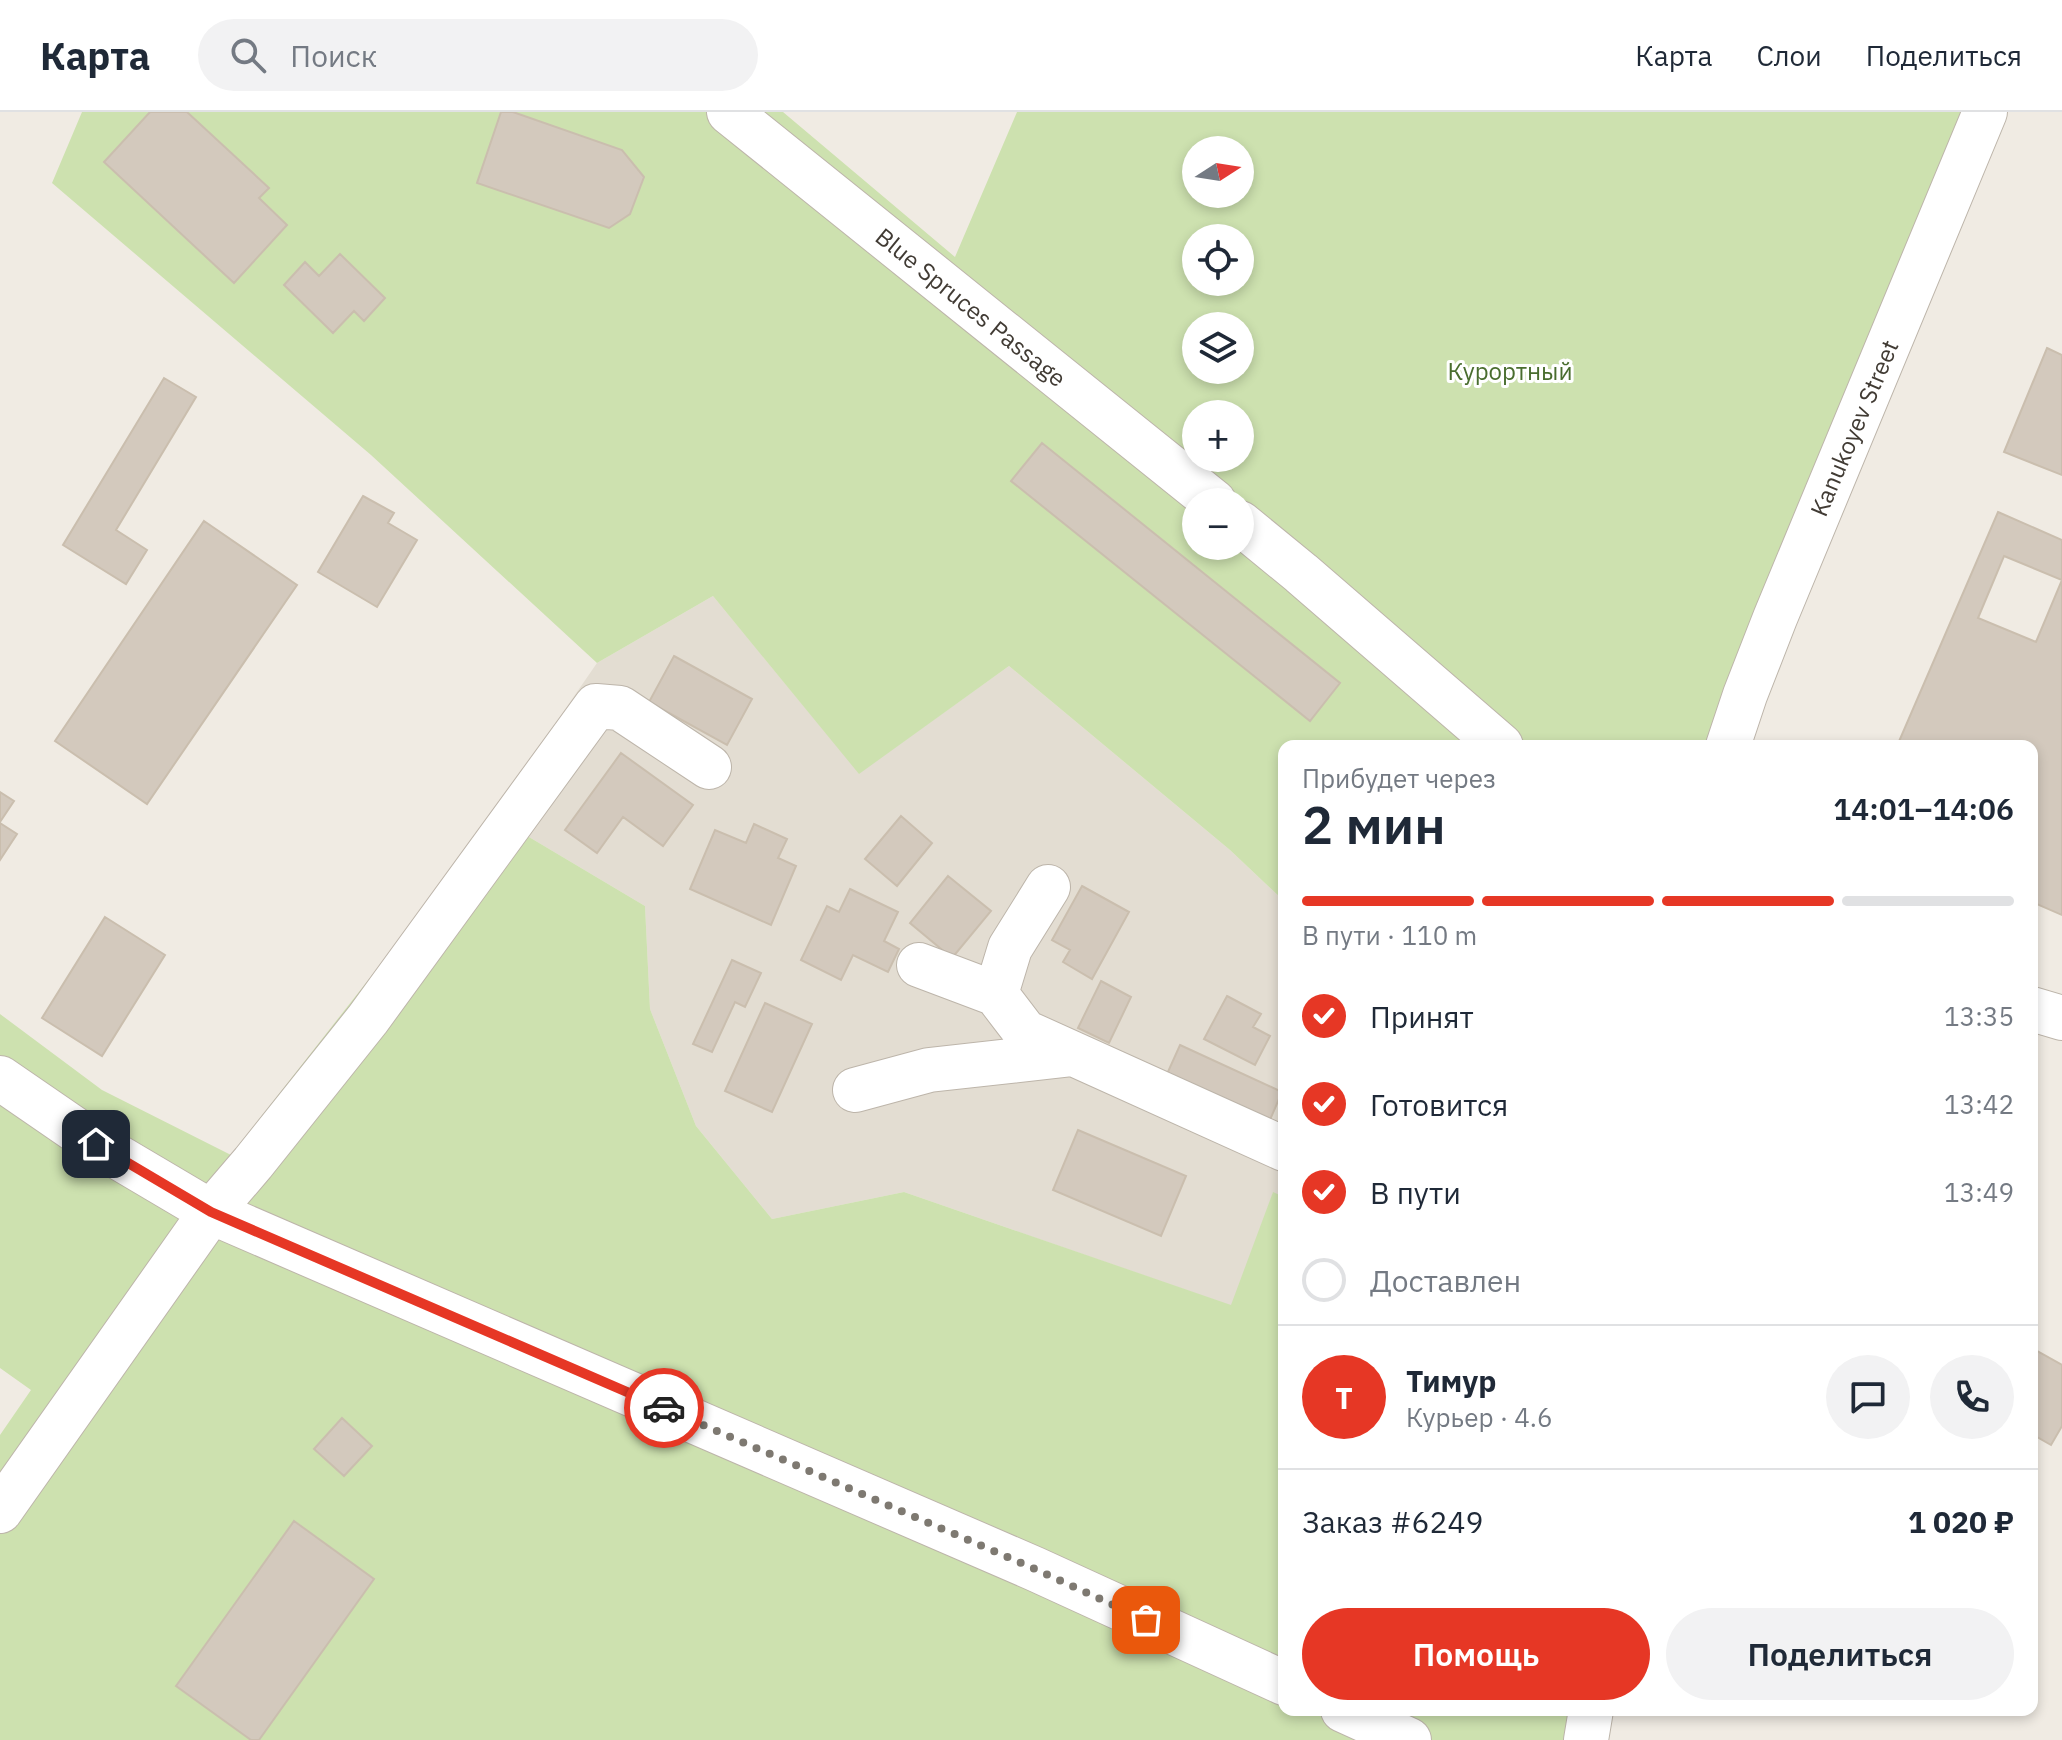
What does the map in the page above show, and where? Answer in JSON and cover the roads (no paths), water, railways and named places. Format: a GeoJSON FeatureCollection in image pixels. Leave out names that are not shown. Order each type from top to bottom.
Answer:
{"type":"FeatureCollection","features":[{"type":"Feature","properties":{"kind":"street","name":"Blue Spruces Passage"},"geometry":{"type":"LineString","coordinates":[[729,112],[1197,488]]}},
{"type":"Feature","properties":{"kind":"street","name":"Kanukoyev Street"},"geometry":{"type":"LineString","coordinates":[[1730,740],[1775,618],[1985,112]]}},
{"type":"Feature","properties":{"kind":"street"},"geometry":{"type":"LineString","coordinates":[[1254,534],[1494,740]]}},
{"type":"Feature","properties":{"kind":"street"},"geometry":{"type":"LineString","coordinates":[[0,1511],[211,1212],[368,1019],[596,706],[620,708],[709,767]]}},
{"type":"Feature","properties":{"kind":"street"},"geometry":{"type":"LineString","coordinates":[[996,994],[1010,948],[1048,887]]}},
{"type":"Feature","properties":{"kind":"street"},"geometry":{"type":"LineString","coordinates":[[919,965],[996,994],[1025,1032],[1278,1146]]}},
{"type":"Feature","properties":{"kind":"street"},"geometry":{"type":"LineString","coordinates":[[2038,1011],[2062,1018]]}},
{"type":"Feature","properties":{"kind":"street"},"geometry":{"type":"LineString","coordinates":[[855,1090],[929,1070],[1074,1054]]}},
{"type":"Feature","properties":{"kind":"street"},"geometry":{"type":"LineString","coordinates":[[0,1078],[96,1144],[211,1212],[1035,1569],[1278,1680]]}},
{"type":"Feature","properties":{"kind":"street"},"geometry":{"type":"LineString","coordinates":[[1356,1716],[1409,1740]]}},
{"type":"Feature","properties":{"kind":"street"},"geometry":{"type":"LineString","coordinates":[[1586,1740],[1590,1716]]}},
{"type":"Feature","properties":{"kind":"park label","name":"Курортный"},"geometry":{"type":"Point","coordinates":[1510,371]}}]}
